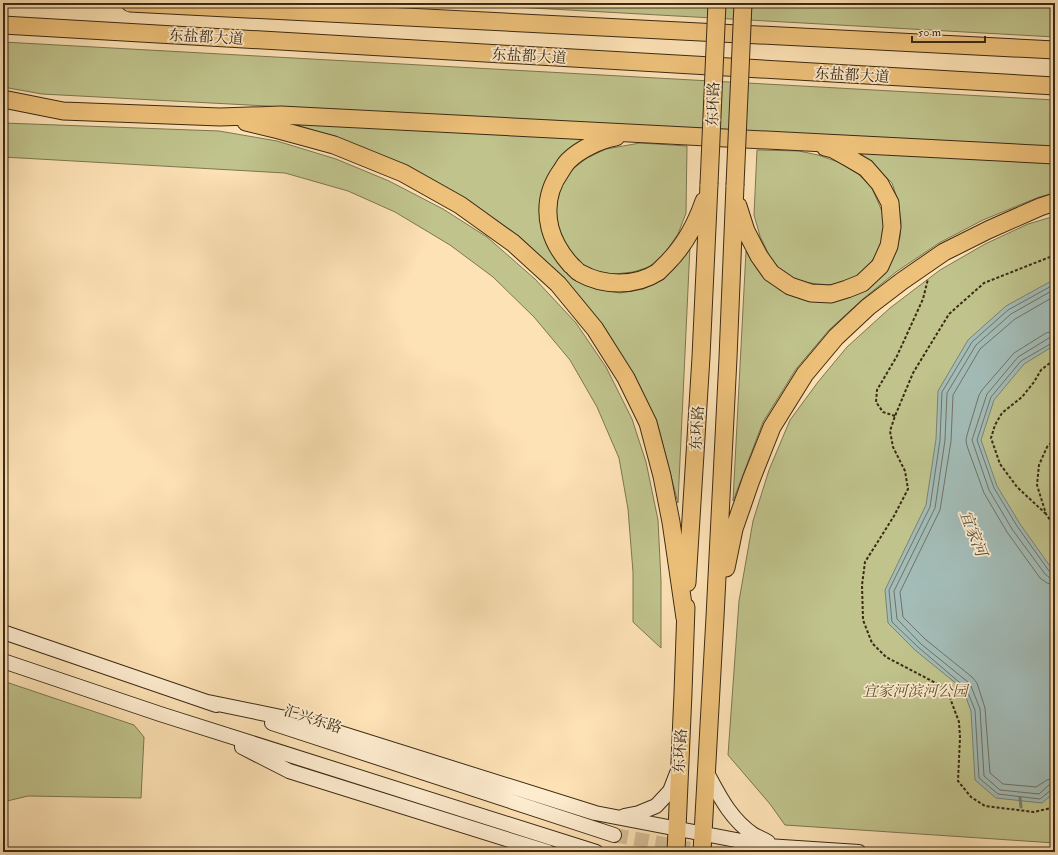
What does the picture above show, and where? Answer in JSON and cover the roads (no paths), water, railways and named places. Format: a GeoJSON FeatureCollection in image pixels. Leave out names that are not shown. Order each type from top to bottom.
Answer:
{"type":"FeatureCollection","features":[{"type":"Feature","properties":{"kind":"highway","name":"东盐都大道"},"geometry":{"type":"LineString","coordinates":[[130,3],[1055,50]]}},
{"type":"Feature","properties":{"kind":"highway","name":"东环路"},"geometry":{"type":"LineString","coordinates":[[676,852],[685,618],[701,357],[717,3]]}},
{"type":"Feature","properties":{"kind":"highway","name":"东环路"},"geometry":{"type":"LineString","coordinates":[[702,852],[728,358],[734,185],[744,3]]}},
{"type":"Feature","properties":{"kind":"highway","name":"东盐都大道"},"geometry":{"type":"LineString","coordinates":[[3,25],[1055,86]]}},
{"type":"Feature","properties":{"kind":"highway"},"geometry":{"type":"LineString","coordinates":[[3,99],[64,111]]}},
{"type":"Feature","properties":{"kind":"highway"},"geometry":{"type":"LineString","coordinates":[[3,111],[64,111],[220,117],[281,115],[1055,155]]}},
{"type":"Feature","properties":{"kind":"highway"},"geometry":{"type":"LineString","coordinates":[[220,117],[280,130],[334,145],[403,173],[460,205],[513,243],[558,284],[595,329],[626,378],[648,423],[664,484],[685,618]]}},
{"type":"Feature","properties":{"kind":"highway"},"geometry":{"type":"LineString","coordinates":[[637,134],[608,138],[588,146],[568,161],[556,178],[548,196],[548,218],[553,239],[562,255],[578,272],[597,281],[615,284],[645,278],[658,271],[674,256],[692,229],[701,210],[709,184]]}},
{"type":"Feature","properties":{"kind":"highway"},"geometry":{"type":"LineString","coordinates":[[734,185],[739,211],[746,231],[759,256],[771,273],[790,286],[811,293],[831,294],[862,283],[880,266],[889,246],[892,227],[890,203],[880,184],[866,168],[833,150],[812,142]]}},
{"type":"Feature","properties":{"kind":"highway"},"geometry":{"type":"LineString","coordinates":[[715,617],[734,529],[751,480],[772,427],[805,374],[836,337],[868,307],[902,280],[944,252],[988,230],[1055,202]]}},
{"type":"Feature","properties":{"kind":"highway"},"geometry":{"type":"LineString","coordinates":[[701,357],[728,358]]}},
{"type":"Feature","properties":{"kind":"main road","name":"汇兴东路"},"geometry":{"type":"LineString","coordinates":[[3,632],[208,702],[614,835]]}},
{"type":"Feature","properties":{"kind":"main road"},"geometry":{"type":"LineString","coordinates":[[3,661],[198,726],[596,852]]}},
{"type":"Feature","properties":{"kind":"main road"},"geometry":{"type":"LineString","coordinates":[[208,702],[306,722],[595,813],[767,846],[859,852]]}},
{"type":"Feature","properties":{"kind":"main road"},"geometry":{"type":"LineString","coordinates":[[198,726],[289,771],[548,852]]}},
{"type":"Feature","properties":{"kind":"main road"},"geometry":{"type":"LineString","coordinates":[[617,817],[639,814],[656,806],[670,791],[680,767]]}},
{"type":"Feature","properties":{"kind":"main road"},"geometry":{"type":"LineString","coordinates":[[706,771],[721,800],[736,820],[754,834],[777,846]]}},
{"type":"Feature","properties":{"kind":"water"},"geometry":{"type":"Polygon","coordinates":[[[1055,279],[1055,345],[1024,364],[994,400],[981,440],[997,486],[1020,524],[1052,569],[1055,571],[1055,792],[1042,803],[996,798],[975,780],[971,711],[963,689],[915,650],[888,623],[885,590],[926,505],[936,439],[938,391],[968,340],[1006,306],[1055,279]]]}},
{"type":"Feature","properties":{"kind":"waterway","name":"宜家河"},"geometry":{"type":"LineString","coordinates":[[1020,798],[1021,807]]}},
{"type":"Feature","properties":{"kind":"tunnel"},"geometry":{"type":"LineString","coordinates":[[614,835],[708,852]]}},
{"type":"Feature","properties":{"kind":"park label","name":"宜家河滨河公园"},"geometry":{"type":"Point","coordinates":[915,691]}}]}
